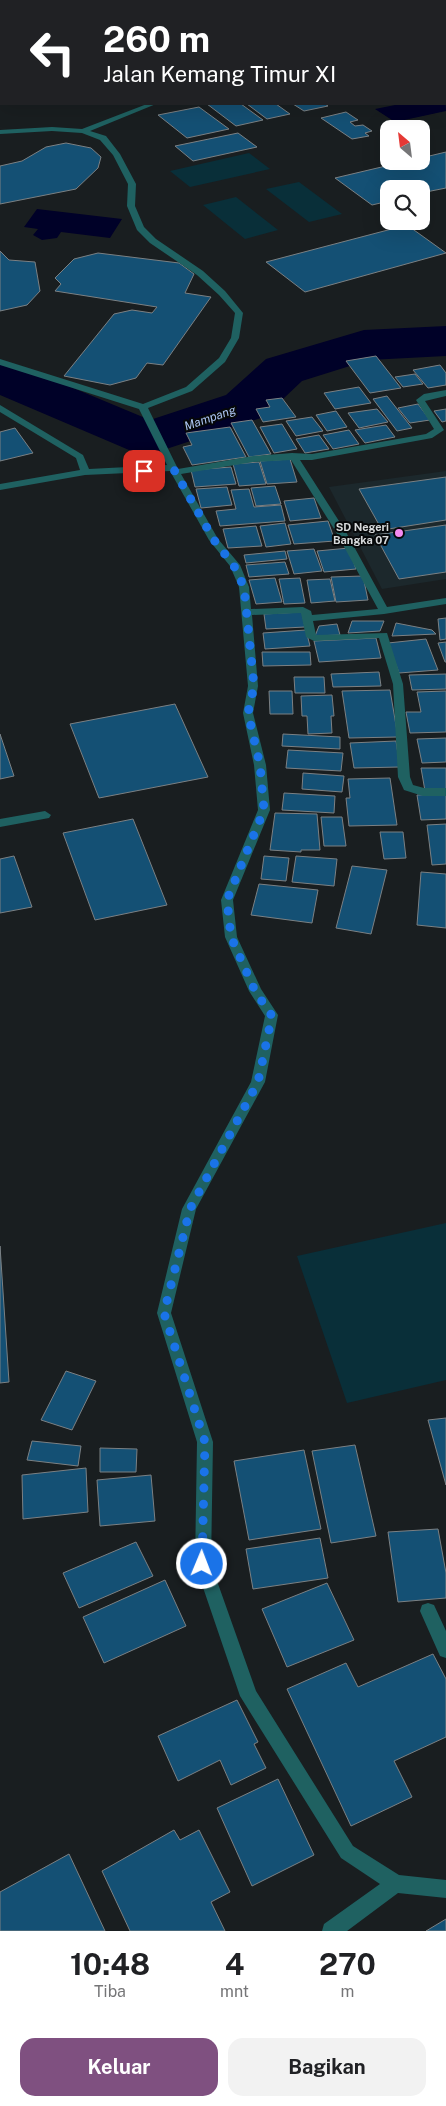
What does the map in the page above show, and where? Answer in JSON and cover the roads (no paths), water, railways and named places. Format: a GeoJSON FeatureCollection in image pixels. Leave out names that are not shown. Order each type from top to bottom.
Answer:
{"type":"FeatureCollection","features":[{"type":"Feature","properties":{"kind":"street"},"geometry":{"type":"LineString","coordinates":[[84,131],[150,105]]}},
{"type":"Feature","properties":{"kind":"street"},"geometry":{"type":"LineString","coordinates":[[0,132],[52,129],[84,131],[103,138],[116,154],[132,184],[131,206],[140,228],[153,241],[200,273],[222,293],[239,313],[235,338],[222,360],[188,389],[144,407],[0,362]]}},
{"type":"Feature","properties":{"kind":"street"},"geometry":{"type":"LineString","coordinates":[[0,487],[85,472],[174,470],[253,459],[292,456],[312,457],[429,436],[439,430],[420,400],[427,396],[446,393]]}},
{"type":"Feature","properties":{"kind":"street"},"geometry":{"type":"LineString","coordinates":[[144,407],[165,454],[214,540],[234,566],[244,587],[254,686],[248,713],[260,765],[264,810],[227,900],[231,937],[255,991],[272,1016],[258,1082],[190,1209],[164,1313],[205,1442],[202,1564],[249,1696],[347,1852],[396,1884],[446,1889]]}},
{"type":"Feature","properties":{"kind":"street"},"geometry":{"type":"LineString","coordinates":[[0,408],[80,457],[85,472]]}},
{"type":"Feature","properties":{"kind":"street"},"geometry":{"type":"LineString","coordinates":[[292,456],[313,484],[359,560],[384,611]]}},
{"type":"Feature","properties":{"kind":"street"},"geometry":{"type":"LineString","coordinates":[[308,618],[384,611],[446,601]]}},
{"type":"Feature","properties":{"kind":"street"},"geometry":{"type":"LineString","coordinates":[[248,612],[297,609],[306,613],[311,637],[314,638],[383,635],[398,684],[404,777],[408,787],[422,792],[446,792]]}},
{"type":"Feature","properties":{"kind":"street"},"geometry":{"type":"LineString","coordinates":[[0,823],[45,815]]}},
{"type":"Feature","properties":{"kind":"street"},"geometry":{"type":"LineString","coordinates":[[428,1611],[446,1650]]}},
{"type":"Feature","properties":{"kind":"street"},"geometry":{"type":"LineString","coordinates":[[331,1931],[396,1884]]}},
{"type":"Feature","properties":{"kind":"water"},"geometry":{"type":"Polygon","coordinates":[[[395,105],[446,105],[446,111],[404,120],[392,120],[375,109],[395,105]]]}},
{"type":"Feature","properties":{"kind":"water"},"geometry":{"type":"Polygon","coordinates":[[[37,209],[122,219],[110,238],[61,232],[57,238],[42,240],[33,235],[38,229],[24,227],[37,209]]]}},
{"type":"Feature","properties":{"kind":"waterway","name":"Mampang"},"geometry":{"type":"LineString","coordinates":[[0,376],[148,439],[245,406],[284,370],[364,345],[446,341]]}},
{"type":"Feature","properties":{"kind":"place","name":"SD Negeri Bangka 07"},"geometry":{"type":"Point","coordinates":[399,533]}}]}
